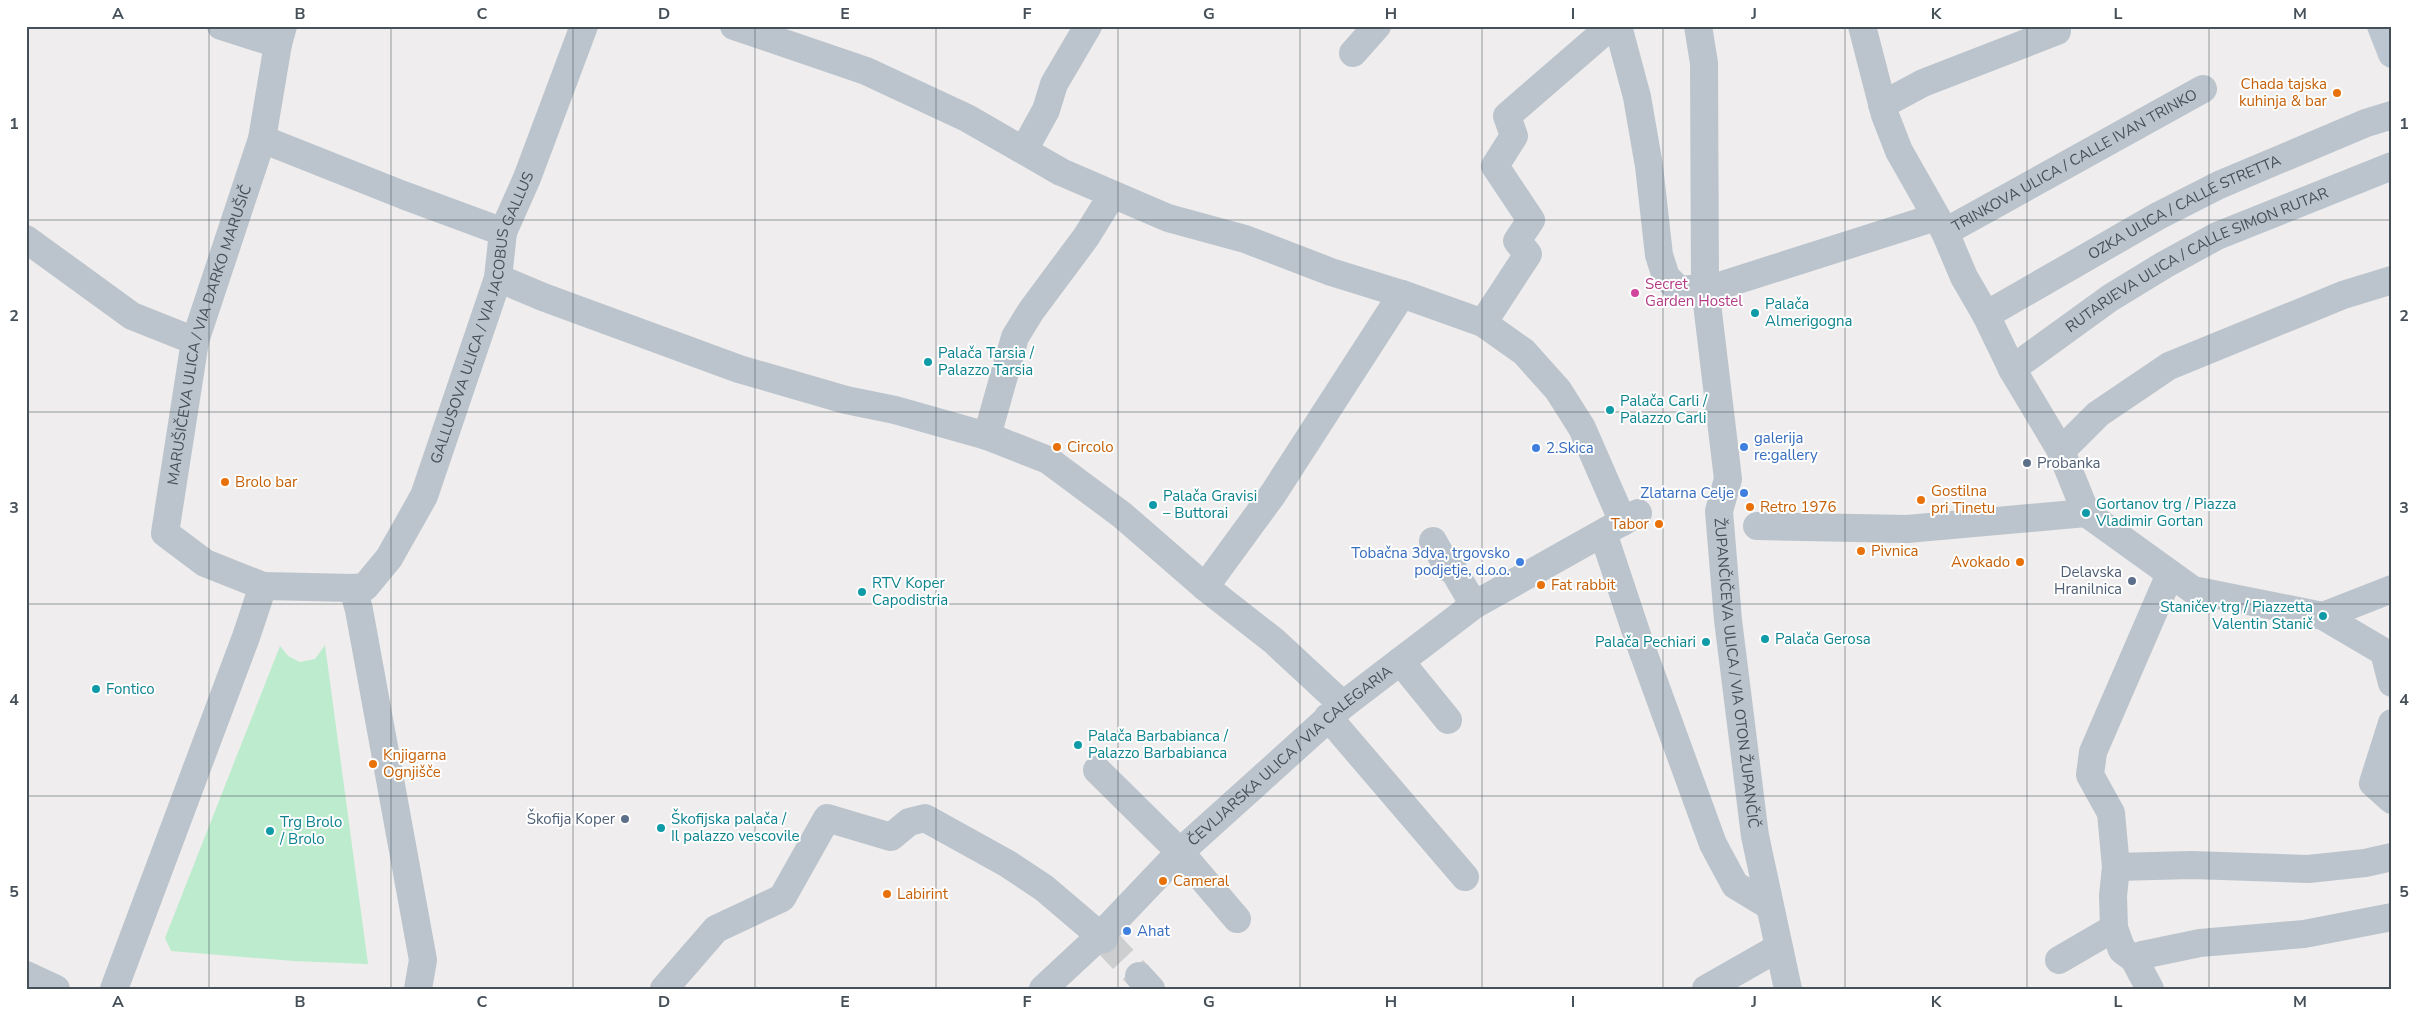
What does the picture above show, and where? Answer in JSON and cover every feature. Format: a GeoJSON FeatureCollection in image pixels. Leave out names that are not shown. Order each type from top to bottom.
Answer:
{"type":"FeatureCollection","features":[{"type":"Feature","properties":{"kind":"street"},"geometry":{"type":"LineString","coordinates":[[221,26],[280,35]]}},
{"type":"Feature","properties":{"kind":"street","name":"GALLUSOVA ULICA / VIA JACOBUS GALLUS"},"geometry":{"type":"LineString","coordinates":[[353,588],[365,587],[389,558],[424,496],[498,278],[503,232],[527,178],[584,26]]}},
{"type":"Feature","properties":{"kind":"street"},"geometry":{"type":"LineString","coordinates":[[734,26],[866,71],[967,118],[1061,172],[1112,195],[1168,218],[1245,239],[1331,272],[1402,294],[1483,323],[1524,352],[1558,390],[1582,428],[1622,523],[1639,641],[1713,844],[1734,885],[1768,905]]}},
{"type":"Feature","properties":{"kind":"street"},"geometry":{"type":"LineString","coordinates":[[1024,150],[1046,110],[1054,84],[1088,26]]}},
{"type":"Feature","properties":{"kind":"street"},"geometry":{"type":"LineString","coordinates":[[1353,53],[1377,26]]}},
{"type":"Feature","properties":{"kind":"street"},"geometry":{"type":"LineString","coordinates":[[1483,323],[1528,254],[1517,242],[1531,220],[1495,166],[1514,136],[1507,116],[1612,26]]}},
{"type":"Feature","properties":{"kind":"street","name":"TRINKOVA ULICA / CALLE IVAN TRINKO"},"geometry":{"type":"LineString","coordinates":[[1618,26],[1637,97],[1650,166],[1658,255],[1666,277],[1679,290],[1716,287],[1941,225],[2203,89]]}},
{"type":"Feature","properties":{"kind":"street","name":"ŽUPANČIČEVA ULICA / VIA OTON ŽUPANČIČ"},"geometry":{"type":"LineString","coordinates":[[1698,26],[1704,63],[1705,287],[1728,479],[1719,511],[1728,620],[1755,836],[1768,905],[1788,989]]}},
{"type":"Feature","properties":{"kind":"street"},"geometry":{"type":"LineString","coordinates":[[1862,26],[1882,105],[1900,151],[1941,225],[1964,277],[2012,369],[2061,451],[2086,513],[2167,583],[2323,616],[2384,652],[2392,683]]}},
{"type":"Feature","properties":{"kind":"street"},"geometry":{"type":"LineString","coordinates":[[2381,26],[2392,54]]}},
{"type":"Feature","properties":{"kind":"street"},"geometry":{"type":"LineString","coordinates":[[1882,105],[1923,83],[2056,31]]}},
{"type":"Feature","properties":{"kind":"street","name":"MARUŠIČEVA ULICA / VIA DARKO MARUŠIČ"},"geometry":{"type":"LineString","coordinates":[[263,586],[206,563],[165,533],[195,340],[262,139],[280,35]]}},
{"type":"Feature","properties":{"kind":"street","name":"OZKA ULICA / CALLE STRETTA"},"geometry":{"type":"LineString","coordinates":[[1986,316],[2082,258],[2219,185],[2366,123],[2392,115]]}},
{"type":"Feature","properties":{"kind":"street"},"geometry":{"type":"LineString","coordinates":[[262,139],[503,232]]}},
{"type":"Feature","properties":{"kind":"street","name":"RUTARJEVA ULICA / CALLE SIMON RUTAR"},"geometry":{"type":"LineString","coordinates":[[2012,369],[2110,298],[2217,236],[2392,166]]}},
{"type":"Feature","properties":{"kind":"street"},"geometry":{"type":"LineString","coordinates":[[987,436],[1015,337],[1031,311],[1086,237],[1112,195]]}},
{"type":"Feature","properties":{"kind":"street"},"geometry":{"type":"LineString","coordinates":[[26,239],[132,316],[195,340]]}},
{"type":"Feature","properties":{"kind":"street"},"geometry":{"type":"LineString","coordinates":[[498,278],[543,297],[739,369],[846,400],[895,410],[987,436],[1048,460],[1122,515],[1204,586],[1274,641],[1336,711],[1465,877]]}},
{"type":"Feature","properties":{"kind":"street"},"geometry":{"type":"LineString","coordinates":[[2061,451],[2098,414],[2169,366],[2343,295],[2392,280]]}},
{"type":"Feature","properties":{"kind":"street"},"geometry":{"type":"LineString","coordinates":[[1204,586],[1273,494],[1402,294]]}},
{"type":"Feature","properties":{"kind":"street"},"geometry":{"type":"LineString","coordinates":[[1757,526],[1908,529],[2086,513]]}},
{"type":"Feature","properties":{"kind":"street","name":"ČEVLJARSKA ULICA / VIA CALEGARIA"},"geometry":{"type":"LineString","coordinates":[[1043,989],[1102,937],[1180,852],[1336,711],[1474,605],[1622,523]]}},
{"type":"Feature","properties":{"kind":"street"},"geometry":{"type":"LineString","coordinates":[[1432,541],[1448,568],[1454,571],[1474,605]]}},
{"type":"Feature","properties":{"kind":"street"},"geometry":{"type":"LineString","coordinates":[[2150,989],[2134,959],[2122,950],[2114,928],[2113,896],[2116,867],[2111,813],[2090,775],[2093,752],[2167,583]]}},
{"type":"Feature","properties":{"kind":"street"},"geometry":{"type":"LineString","coordinates":[[114,989],[246,637],[263,586],[353,588],[359,610],[423,960],[418,989]]}},
{"type":"Feature","properties":{"kind":"street"},"geometry":{"type":"LineString","coordinates":[[2323,616],[2392,589]]}},
{"type":"Feature","properties":{"kind":"street","name":"ČEVLJARSKA ULICA / VIA CALEGARIA"},"geometry":{"type":"LineString","coordinates":[[1400,661],[1448,720]]}},
{"type":"Feature","properties":{"kind":"street"},"geometry":{"type":"LineString","coordinates":[[2392,723],[2373,783],[2392,800]]}},
{"type":"Feature","properties":{"kind":"street","name":"ČEVLJARSKA ULICA / VIA CALEGARIA"},"geometry":{"type":"LineString","coordinates":[[1098,770],[1180,852],[1237,919]]}},
{"type":"Feature","properties":{"kind":"street"},"geometry":{"type":"LineString","coordinates":[[664,989],[716,929],[782,898],[827,818],[890,837],[909,822],[925,818],[1008,864],[1044,888],[1102,937]]}},
{"type":"Feature","properties":{"kind":"street"},"geometry":{"type":"LineString","coordinates":[[2116,867],[2192,865],[2308,869],[2365,863],[2392,857]]}},
{"type":"Feature","properties":{"kind":"street"},"geometry":{"type":"LineString","coordinates":[[2134,959],[2142,955],[2200,943],[2304,934],[2392,917]]}},
{"type":"Feature","properties":{"kind":"street"},"geometry":{"type":"LineString","coordinates":[[2058,960],[2114,928]]}},
{"type":"Feature","properties":{"kind":"street"},"geometry":{"type":"LineString","coordinates":[[1706,989],[1778,948]]}},
{"type":"Feature","properties":{"kind":"street"},"geometry":{"type":"LineString","coordinates":[[26,975],[56,989]]}},
{"type":"Feature","properties":{"kind":"green space"},"geometry":{"type":"Polygon","coordinates":[[[325,645],[368,964],[294,961],[171,951],[165,938],[280,646],[288,656],[300,662],[315,659],[325,645]]]}},
{"type":"Feature","properties":{"kind":"tunnel"},"geometry":{"type":"LineString","coordinates":[[1104,939],[1139,976]]}},
{"type":"Feature","properties":{"kind":"place","name":"Chada tajska kuhinja & bar"},"geometry":{"type":"Point","coordinates":[2337,93]}},
{"type":"Feature","properties":{"kind":"place","name":"Secret Garden Hostel"},"geometry":{"type":"Point","coordinates":[1635,293]}},
{"type":"Feature","properties":{"kind":"place","name":"Palača Almerigogna"},"geometry":{"type":"Point","coordinates":[1755,313]}},
{"type":"Feature","properties":{"kind":"place","name":"Palača Tarsia / Palazzo Tarsia"},"geometry":{"type":"Point","coordinates":[928,362]}},
{"type":"Feature","properties":{"kind":"place","name":"Palača Carli / Palazzo Carli"},"geometry":{"type":"Point","coordinates":[1610,410]}},
{"type":"Feature","properties":{"kind":"place","name":"Circolo"},"geometry":{"type":"Point","coordinates":[1057,447]}},
{"type":"Feature","properties":{"kind":"place","name":"galerija re:gallery"},"geometry":{"type":"Point","coordinates":[1744,447]}},
{"type":"Feature","properties":{"kind":"place","name":"2.Skica"},"geometry":{"type":"Point","coordinates":[1536,448]}},
{"type":"Feature","properties":{"kind":"place","name":"Probanka"},"geometry":{"type":"Point","coordinates":[2027,463]}},
{"type":"Feature","properties":{"kind":"place","name":"Brolo bar"},"geometry":{"type":"Point","coordinates":[225,482]}},
{"type":"Feature","properties":{"kind":"place","name":"Zlatarna Celje"},"geometry":{"type":"Point","coordinates":[1744,493]}},
{"type":"Feature","properties":{"kind":"place","name":"Gostilna pri Tinetu"},"geometry":{"type":"Point","coordinates":[1921,500]}},
{"type":"Feature","properties":{"kind":"place","name":"Palača Gravisi – Buttorai"},"geometry":{"type":"Point","coordinates":[1153,505]}},
{"type":"Feature","properties":{"kind":"place","name":"Retro 1976"},"geometry":{"type":"Point","coordinates":[1750,507]}},
{"type":"Feature","properties":{"kind":"place","name":"Gortanov trg / Piazza Vladimir Gortan"},"geometry":{"type":"Point","coordinates":[2086,513]}},
{"type":"Feature","properties":{"kind":"place","name":"Tabor"},"geometry":{"type":"Point","coordinates":[1659,524]}},
{"type":"Feature","properties":{"kind":"place","name":"Pivnica"},"geometry":{"type":"Point","coordinates":[1861,551]}},
{"type":"Feature","properties":{"kind":"place","name":"Tobačna 3dva, trgovsko podjetje, d.o.o."},"geometry":{"type":"Point","coordinates":[1520,562]}},
{"type":"Feature","properties":{"kind":"place","name":"Avokado"},"geometry":{"type":"Point","coordinates":[2020,562]}},
{"type":"Feature","properties":{"kind":"place","name":"Delavska Hranilnica"},"geometry":{"type":"Point","coordinates":[2132,581]}},
{"type":"Feature","properties":{"kind":"place","name":"Fat rabbit"},"geometry":{"type":"Point","coordinates":[1541,585]}},
{"type":"Feature","properties":{"kind":"place","name":"RTV Koper Capodistria"},"geometry":{"type":"Point","coordinates":[862,592]}},
{"type":"Feature","properties":{"kind":"place","name":"Staničev trg / Piazzetta Valentin Stanič"},"geometry":{"type":"Point","coordinates":[2323,616]}},
{"type":"Feature","properties":{"kind":"place","name":"Palača Gerosa"},"geometry":{"type":"Point","coordinates":[1765,639]}},
{"type":"Feature","properties":{"kind":"place","name":"Palača Pechiari"},"geometry":{"type":"Point","coordinates":[1706,642]}},
{"type":"Feature","properties":{"kind":"place","name":"Fontico"},"geometry":{"type":"Point","coordinates":[96,689]}},
{"type":"Feature","properties":{"kind":"place","name":"Palača Barbabianca / Palazzo Barbabianca"},"geometry":{"type":"Point","coordinates":[1078,745]}},
{"type":"Feature","properties":{"kind":"place","name":"Knjigarna Ognjišče"},"geometry":{"type":"Point","coordinates":[373,764]}},
{"type":"Feature","properties":{"kind":"place","name":"Škofija Koper"},"geometry":{"type":"Point","coordinates":[625,819]}},
{"type":"Feature","properties":{"kind":"place","name":"Škofijska palača / Il palazzo vescovile"},"geometry":{"type":"Point","coordinates":[661,828]}},
{"type":"Feature","properties":{"kind":"place","name":"Trg Brolo / Brolo"},"geometry":{"type":"Point","coordinates":[270,831]}},
{"type":"Feature","properties":{"kind":"place","name":"Cameral"},"geometry":{"type":"Point","coordinates":[1163,881]}},
{"type":"Feature","properties":{"kind":"place","name":"Labirint"},"geometry":{"type":"Point","coordinates":[887,894]}},
{"type":"Feature","properties":{"kind":"place","name":"Ahat"},"geometry":{"type":"Point","coordinates":[1127,931]}}]}
